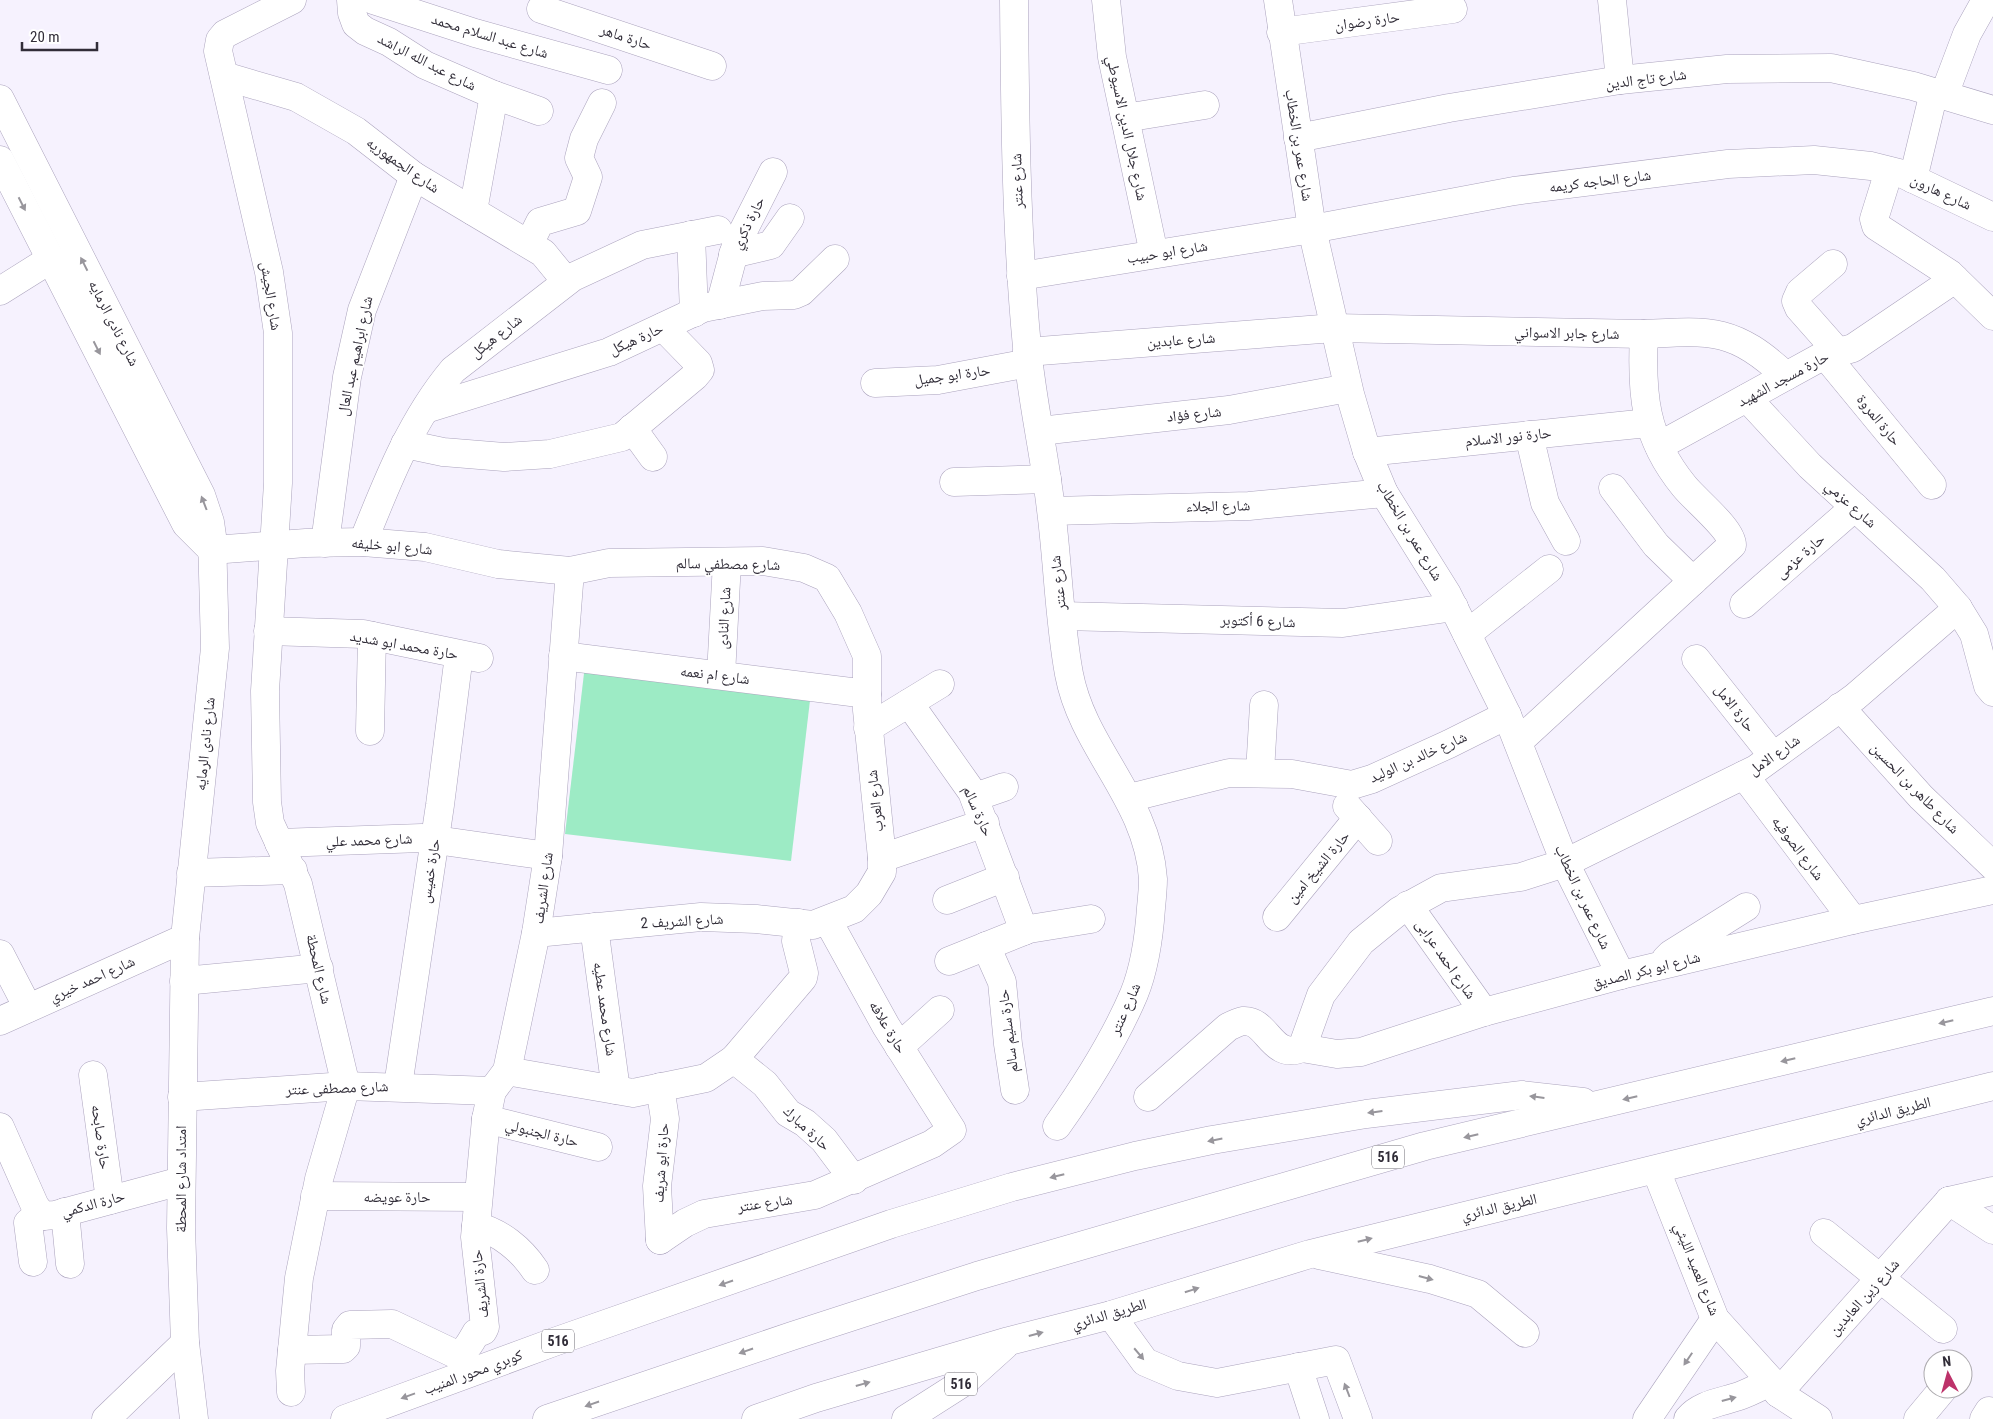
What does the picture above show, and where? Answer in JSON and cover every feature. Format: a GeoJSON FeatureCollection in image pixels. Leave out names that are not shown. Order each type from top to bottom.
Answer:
{"type":"FeatureCollection","features":[{"type":"Feature","properties":{"kind":"main road"},"geometry":{"type":"LineString","coordinates":[[221,63],[220,40],[225,34],[292,0]]}},
{"type":"Feature","properties":{"kind":"main road","name":"شارع عبد الله الراشد"},"geometry":{"type":"LineString","coordinates":[[351,0],[352,13],[356,24],[365,31],[389,42],[425,65],[494,95],[539,111]]}},
{"type":"Feature","properties":{"kind":"main road","name":"شارع عبد السلام محمد"},"geometry":{"type":"LineString","coordinates":[[374,0],[527,48],[608,70]]}},
{"type":"Feature","properties":{"kind":"main road","name":"شارع عنتر"},"geometry":{"type":"LineString","coordinates":[[1014,0],[1016,175],[1021,276],[1028,357],[1052,511],[1069,673],[1076,705],[1129,798],[1143,827],[1153,881],[1148,943],[1135,993],[1105,1051],[1057,1126]]}},
{"type":"Feature","properties":{"kind":"main road","name":"شارع جلال الدين الاسيوطي"},"geometry":{"type":"LineString","coordinates":[[1106,0],[1112,57],[1154,254]]}},
{"type":"Feature","properties":{"kind":"main road","name":"شارع عمر بن الخطاب"},"geometry":{"type":"LineString","coordinates":[[1278,0],[1312,229],[1348,388],[1367,452],[1384,493],[1454,606],[1507,715],[1565,863],[1621,975]]}},
{"type":"Feature","properties":{"kind":"main road"},"geometry":{"type":"LineString","coordinates":[[1612,0],[1620,80]]}},
{"type":"Feature","properties":{"kind":"main road"},"geometry":{"type":"LineString","coordinates":[[1986,0],[1967,34],[1901,175],[1874,219],[1876,226],[1956,279],[1993,316]]}},
{"type":"Feature","properties":{"kind":"main road"},"geometry":{"type":"LineString","coordinates":[[527,48],[541,4]]}},
{"type":"Feature","properties":{"kind":"main road","name":"حارة ماهر"},"geometry":{"type":"LineString","coordinates":[[541,4],[712,66]]}},
{"type":"Feature","properties":{"kind":"main road","name":"حارة رضوان"},"geometry":{"type":"LineString","coordinates":[[1282,32],[1452,10]]}},
{"type":"Feature","properties":{"kind":"main road","name":"شارع الجمهوريه"},"geometry":{"type":"LineString","coordinates":[[221,63],[296,97],[356,131],[414,176],[543,253],[566,282]]}},
{"type":"Feature","properties":{"kind":"main road","name":"شارع الجيش"},"geometry":{"type":"LineString","coordinates":[[221,63],[269,272],[278,333],[278,483],[273,546]]}},
{"type":"Feature","properties":{"kind":"main road","name":"شارع تاج الدين"},"geometry":{"type":"LineString","coordinates":[[1298,138],[1449,108],[1620,80],[1727,69],[1831,68],[1939,94],[1993,110]]}},
{"type":"Feature","properties":{"kind":"main road","name":"شارع عبد الله الراشد"},"geometry":{"type":"LineString","coordinates":[[473,211],[494,95]]}},
{"type":"Feature","properties":{"kind":"main road","name":"شارع نادى الرمايه"},"geometry":{"type":"LineString","coordinates":[[0,99],[202,495],[210,522],[215,648],[185,938]]}},
{"type":"Feature","properties":{"kind":"main road"},"geometry":{"type":"LineString","coordinates":[[529,244],[540,222],[577,210],[588,177],[579,158],[584,140],[602,104]]}},
{"type":"Feature","properties":{"kind":"main road"},"geometry":{"type":"LineString","coordinates":[[1125,118],[1205,105]]}},
{"type":"Feature","properties":{"kind":"main road","name":"شارع نادى الرمايه"},"geometry":{"type":"LineString","coordinates":[[0,160],[186,524],[212,550]]}},
{"type":"Feature","properties":{"kind":"main road","name":"شارع الحاجه كريمه"},"geometry":{"type":"LineString","coordinates":[[1312,229],[1514,191],[1728,164],[1814,160],[1871,166],[1901,175]]}},
{"type":"Feature","properties":{"kind":"main road","name":"حارة ذكري"},"geometry":{"type":"LineString","coordinates":[[720,305],[732,254],[746,221],[756,207],[773,172]]}},
{"type":"Feature","properties":{"kind":"main road","name":"شارع هارون"},"geometry":{"type":"LineString","coordinates":[[1901,175],[1992,213]]}},
{"type":"Feature","properties":{"kind":"main road","name":"شارع ابراهيم عبد العال"},"geometry":{"type":"LineString","coordinates":[[325,543],[347,377],[362,310],[414,176]]}},
{"type":"Feature","properties":{"kind":"main road"},"geometry":{"type":"LineString","coordinates":[[732,254],[771,244],[790,218]]}},
{"type":"Feature","properties":{"kind":"main road","name":"شارع ابو حبيب"},"geometry":{"type":"LineString","coordinates":[[1021,276],[1312,229]]}},
{"type":"Feature","properties":{"kind":"main road","name":"شارع هيكل"},"geometry":{"type":"LineString","coordinates":[[363,542],[405,444],[438,388],[453,370],[566,282],[642,245],[718,230]]}},
{"type":"Feature","properties":{"kind":"main road"},"geometry":{"type":"LineString","coordinates":[[691,236],[694,312]]}},
{"type":"Feature","properties":{"kind":"main road"},"geometry":{"type":"LineString","coordinates":[[0,291],[51,259]]}},
{"type":"Feature","properties":{"kind":"main road","name":"حارة هيكل"},"geometry":{"type":"LineString","coordinates":[[426,409],[609,352],[694,312],[763,296],[794,295],[801,292],[835,259]]}},
{"type":"Feature","properties":{"kind":"main road","name":"حارة المروة"},"geometry":{"type":"LineString","coordinates":[[1833,264],[1800,292],[1796,301],[1799,308],[1932,485]]}},
{"type":"Feature","properties":{"kind":"main road","name":"حارة مسجد الشهيد"},"geometry":{"type":"LineString","coordinates":[[1654,435],[1747,398],[1831,353],[1853,348],[1956,279]]}},
{"type":"Feature","properties":{"kind":"main road"},"geometry":{"type":"LineString","coordinates":[[405,444],[443,452],[504,457],[550,454],[622,436],[700,370],[698,363],[663,327]]}},
{"type":"Feature","properties":{"kind":"main road","name":"شارع جابر الاسواني"},"geometry":{"type":"LineString","coordinates":[[1334,328],[1644,334],[1690,331],[1711,332],[1733,338],[1763,355],[1786,376]]}},
{"type":"Feature","properties":{"kind":"main road","name":"شارع عابدين"},"geometry":{"type":"LineString","coordinates":[[1028,357],[1334,328]]}},
{"type":"Feature","properties":{"kind":"main road"},"geometry":{"type":"LineString","coordinates":[[1518,742],[1732,545],[1732,540],[1683,486],[1654,435],[1642,368],[1644,334]]}},
{"type":"Feature","properties":{"kind":"main road","name":"حارة ابو جميل"},"geometry":{"type":"LineString","coordinates":[[875,383],[938,380],[1028,357]]}},
{"type":"Feature","properties":{"kind":"main road","name":"شارع فؤاد"},"geometry":{"type":"LineString","coordinates":[[1040,431],[1229,410],[1348,388]]}},
{"type":"Feature","properties":{"kind":"main road","name":"شارع عزمي"},"geometry":{"type":"LineString","coordinates":[[1747,398],[1810,466],[1933,579],[1958,608],[1974,634],[1988,686],[1993,692]]}},
{"type":"Feature","properties":{"kind":"main road"},"geometry":{"type":"LineString","coordinates":[[632,428],[653,457]]}},
{"type":"Feature","properties":{"kind":"main road"},"geometry":{"type":"LineString","coordinates":[[1529,435],[1544,503],[1566,541]]}},
{"type":"Feature","properties":{"kind":"main road","name":"حارة نور الاسلام"},"geometry":{"type":"LineString","coordinates":[[1367,452],[1529,435],[1654,435]]}},
{"type":"Feature","properties":{"kind":"main road"},"geometry":{"type":"LineString","coordinates":[[954,482],[1047,479]]}},
{"type":"Feature","properties":{"kind":"main road"},"geometry":{"type":"LineString","coordinates":[[1613,488],[1656,545],[1693,581]]}},
{"type":"Feature","properties":{"kind":"main road","name":"شارع الجلاء"},"geometry":{"type":"LineString","coordinates":[[1052,511],[1249,506],[1384,493]]}},
{"type":"Feature","properties":{"kind":"main road","name":"حارة عزمى"},"geometry":{"type":"LineString","coordinates":[[1744,604],[1854,508]]}},
{"type":"Feature","properties":{"kind":"main road","name":"شارع ابو خليفه"},"geometry":{"type":"LineString","coordinates":[[212,550],[363,542],[425,547],[498,564],[570,571]]}},
{"type":"Feature","properties":{"kind":"main road","name":"شارع المحطة"},"geometry":{"type":"LineString","coordinates":[[273,546],[265,691],[267,802],[270,823],[293,870],[319,968],[346,1086],[315,1196],[299,1278],[292,1350],[291,1392]]}},
{"type":"Feature","properties":{"kind":"main road","name":"شارع النادى"},"geometry":{"type":"LineString","coordinates":[[721,675],[727,562]]}},
{"type":"Feature","properties":{"kind":"main road","name":"شارع مصطفي سالم"},"geometry":{"type":"LineString","coordinates":[[570,571],[608,563],[763,562],[804,568],[827,578],[848,613],[867,656]]}},
{"type":"Feature","properties":{"kind":"main road"},"geometry":{"type":"LineString","coordinates":[[1467,634],[1549,570]]}},
{"type":"Feature","properties":{"kind":"main road","name":"شارع الشريف"},"geometry":{"type":"LineString","coordinates":[[478,1197],[486,1119],[499,1081],[536,933],[548,856],[570,571]]}},
{"type":"Feature","properties":{"kind":"main road","name":"شارع 6 أكتوبر"},"geometry":{"type":"LineString","coordinates":[[1062,616],[1343,623],[1454,606]]}},
{"type":"Feature","properties":{"kind":"main road","name":"شارع الامل"},"geometry":{"type":"LineString","coordinates":[[1302,1048],[1321,995],[1368,936],[1408,905],[1441,888],[1521,877],[1565,863],[1744,775],[1840,707],[1958,608]]}},
{"type":"Feature","properties":{"kind":"main road","name":"حارة محمد ابو شديد"},"geometry":{"type":"LineString","coordinates":[[268,631],[372,636],[469,656]]}},
{"type":"Feature","properties":{"kind":"main road"},"geometry":{"type":"LineString","coordinates":[[370,731],[372,636]]}},
{"type":"Feature","properties":{"kind":"main road","name":"حارة خميس"},"geometry":{"type":"LineString","coordinates":[[398,1086],[435,838],[469,656]]}},
{"type":"Feature","properties":{"kind":"main road","name":"شارع ام نعمه"},"geometry":{"type":"LineString","coordinates":[[563,656],[867,694]]}},
{"type":"Feature","properties":{"kind":"main road","name":"شارع العرب"},"geometry":{"type":"LineString","coordinates":[[828,921],[854,909],[868,894],[882,872],[868,728],[867,656]]}},
{"type":"Feature","properties":{"kind":"main road","name":"حارة الامل"},"geometry":{"type":"LineString","coordinates":[[1696,659],[1773,756]]}},
{"type":"Feature","properties":{"kind":"main road"},"geometry":{"type":"LineString","coordinates":[[868,728],[940,684]]}},
{"type":"Feature","properties":{"kind":"main road","name":"حارة سالم"},"geometry":{"type":"LineString","coordinates":[[909,703],[975,798],[1024,931]]}},
{"type":"Feature","properties":{"kind":"main road"},"geometry":{"type":"LineString","coordinates":[[1260,772],[1264,705]]}},
{"type":"Feature","properties":{"kind":"main road","name":"شارع طاهر بن الحسين"},"geometry":{"type":"LineString","coordinates":[[1840,707],[1921,797],[1993,866]]}},
{"type":"Feature","properties":{"kind":"main road","name":"شارع خالد بن الوليد"},"geometry":{"type":"LineString","coordinates":[[1129,798],[1229,773],[1292,774],[1326,782],[1352,785],[1372,779],[1507,715]]}},
{"type":"Feature","properties":{"kind":"main road","name":"شارع الصوفيه"},"geometry":{"type":"LineString","coordinates":[[1744,775],[1853,920]]}},
{"type":"Feature","properties":{"kind":"main road","name":"حارة الشيخ امين"},"geometry":{"type":"LineString","coordinates":[[1326,782],[1378,841]]}},
{"type":"Feature","properties":{"kind":"main road"},"geometry":{"type":"LineString","coordinates":[[975,798],[1004,787]]}},
{"type":"Feature","properties":{"kind":"main road","name":"حارة الشيخ امين"},"geometry":{"type":"LineString","coordinates":[[1277,917],[1358,818]]}},
{"type":"Feature","properties":{"kind":"main road"},"geometry":{"type":"LineString","coordinates":[[882,858],[985,823]]}},
{"type":"Feature","properties":{"kind":"main road","name":"شارع محمد علي"},"geometry":{"type":"LineString","coordinates":[[279,843],[435,838],[548,856]]}},
{"type":"Feature","properties":{"kind":"main road"},"geometry":{"type":"LineString","coordinates":[[191,873],[293,870]]}},
{"type":"Feature","properties":{"kind":"main road"},"geometry":{"type":"LineString","coordinates":[[947,900],[1005,877]]}},
{"type":"Feature","properties":{"kind":"main road","name":"شارع ابو بكر الصديق"},"geometry":{"type":"LineString","coordinates":[[1148,1097],[1228,1027],[1243,1021],[1253,1024],[1282,1050],[1292,1052],[1302,1048],[1337,1054],[1361,1052],[1484,1012],[1621,975],[1853,920],[1993,890]]}},
{"type":"Feature","properties":{"kind":"main road","name":"شارع احمد عرابى"},"geometry":{"type":"LineString","coordinates":[[1408,905],[1484,1012]]}},
{"type":"Feature","properties":{"kind":"main road"},"geometry":{"type":"LineString","coordinates":[[1660,966],[1671,954],[1746,907]]}},
{"type":"Feature","properties":{"kind":"main road","name":"شارع الشريف 2"},"geometry":{"type":"LineString","coordinates":[[536,933],[701,917],[756,919],[813,925],[828,921]]}},
{"type":"Feature","properties":{"kind":"main road"},"geometry":{"type":"LineString","coordinates":[[949,961],[1024,931],[1091,919]]}},
{"type":"Feature","properties":{"kind":"main road","name":"حارة علافه"},"geometry":{"type":"LineString","coordinates":[[828,921],[899,1047],[952,1130]]}},
{"type":"Feature","properties":{"kind":"main road","name":"شارع مصطفى عنتر"},"geometry":{"type":"LineString","coordinates":[[182,1097],[346,1086],[398,1086],[499,1081],[633,1093],[706,1078],[734,1059],[803,978],[804,973],[796,941],[798,923]]}},
{"type":"Feature","properties":{"kind":"main road","name":"شارع محمد عطيه"},"geometry":{"type":"LineString","coordinates":[[594,927],[616,1090]]}},
{"type":"Feature","properties":{"kind":"main road","name":"امتداد شارع المحطة"},"geometry":{"type":"LineString","coordinates":[[185,938],[181,1181],[184,1343],[194,1419]]}},
{"type":"Feature","properties":{"kind":"main road","name":"شارع احمد خيري"},"geometry":{"type":"LineString","coordinates":[[0,1021],[185,938]]}},
{"type":"Feature","properties":{"kind":"main road","name":"حارة سليم سالم"},"geometry":{"type":"LineString","coordinates":[[986,946],[1002,982],[1008,1044],[1016,1090]]}},
{"type":"Feature","properties":{"kind":"main road"},"geometry":{"type":"LineString","coordinates":[[0,954],[28,1008]]}},
{"type":"Feature","properties":{"kind":"main road"},"geometry":{"type":"LineString","coordinates":[[184,981],[319,968]]}},
{"type":"Feature","properties":{"kind":"main road"},"geometry":{"type":"LineString","coordinates":[[899,1047],[940,1010]]}},
{"type":"Feature","properties":{"kind":"main road","name":"516"},"geometry":{"type":"LineString","coordinates":[[547,1419],[792,1336],[978,1276],[1396,1155],[1993,1011]]}},
{"type":"Feature","properties":{"kind":"main road","name":"حارة مبارك"},"geometry":{"type":"LineString","coordinates":[[734,1059],[765,1084],[788,1113],[805,1123],[824,1140],[854,1180]]}},
{"type":"Feature","properties":{"kind":"main road","name":"حارة صابحه"},"geometry":{"type":"LineString","coordinates":[[93,1075],[110,1200]]}},
{"type":"Feature","properties":{"kind":"main road","name":"الطريق الدائري"},"geometry":{"type":"LineString","coordinates":[[756,1419],[816,1398],[1009,1341],[1111,1315],[1310,1254],[1993,1086]]}},
{"type":"Feature","properties":{"kind":"main road","name":"حارة ابو شريف"},"geometry":{"type":"LineString","coordinates":[[660,1087],[665,1119],[657,1186],[660,1240]]}},
{"type":"Feature","properties":{"kind":"main road","name":"كوبري محور المنيب"},"geometry":{"type":"LineString","coordinates":[[346,1419],[554,1342],[891,1224],[1012,1187],[1135,1156],[1212,1140],[1366,1114],[1522,1095],[1602,1104]]}},
{"type":"Feature","properties":{"kind":"main road","name":"حارة الجنبولي"},"geometry":{"type":"LineString","coordinates":[[486,1119],[598,1147]]}},
{"type":"Feature","properties":{"kind":"main road","name":"شارع عنتر"},"geometry":{"type":"LineString","coordinates":[[660,1240],[685,1223],[704,1214],[816,1195],[854,1180],[932,1144],[952,1130]]}},
{"type":"Feature","properties":{"kind":"main road","name":"حارة الدكمي"},"geometry":{"type":"LineString","coordinates":[[3,1142],[36,1206],[54,1214],[181,1181]]}},
{"type":"Feature","properties":{"kind":"main road","name":"شارع العميد الليثي"},"geometry":{"type":"LineString","coordinates":[[1656,1170],[1715,1319],[1775,1387],[1818,1419]]}},
{"type":"Feature","properties":{"kind":"main road"},"geometry":{"type":"LineString","coordinates":[[1949,1201],[1993,1191]]}},
{"type":"Feature","properties":{"kind":"main road","name":"حارة عويضه"},"geometry":{"type":"LineString","coordinates":[[315,1196],[478,1197]]}},
{"type":"Feature","properties":{"kind":"main road","name":"حارة الشريف"},"geometry":{"type":"LineString","coordinates":[[292,1350],[343,1349],[346,1346],[346,1330],[350,1325],[392,1324],[454,1353],[464,1351],[476,1333],[483,1331],[485,1327],[474,1237],[478,1197]]}},
{"type":"Feature","properties":{"kind":"main road"},"geometry":{"type":"LineString","coordinates":[[1949,1201],[1993,1230]]}},
{"type":"Feature","properties":{"kind":"main road","name":"شارع زين العابدين"},"geometry":{"type":"LineString","coordinates":[[1688,1419],[1692,1414],[1714,1403],[1775,1387],[1880,1279],[1949,1201]]}},
{"type":"Feature","properties":{"kind":"main road"},"geometry":{"type":"LineString","coordinates":[[33,1262],[28,1222],[36,1217],[54,1214],[70,1264]]}},
{"type":"Feature","properties":{"kind":"main road"},"geometry":{"type":"LineString","coordinates":[[476,1226],[493,1230],[528,1260],[535,1270]]}},
{"type":"Feature","properties":{"kind":"main road"},"geometry":{"type":"LineString","coordinates":[[1824,1234],[1943,1329]]}},
{"type":"Feature","properties":{"kind":"main road"},"geometry":{"type":"LineString","coordinates":[[1310,1254],[1406,1273],[1478,1294],[1525,1333]]}},
{"type":"Feature","properties":{"kind":"main road"},"geometry":{"type":"LineString","coordinates":[[1111,1315],[1145,1362],[1178,1376],[1217,1383],[1336,1360],[1358,1419]]}},
{"type":"Feature","properties":{"kind":"main road"},"geometry":{"type":"LineString","coordinates":[[1647,1419],[1715,1319]]}},
{"type":"Feature","properties":{"kind":"main road","name":"الطريق الدائري"},"geometry":{"type":"LineString","coordinates":[[906,1419],[964,1382],[1009,1341]]}},
{"type":"Feature","properties":{"kind":"main road"},"geometry":{"type":"LineString","coordinates":[[106,1419],[184,1343]]}},
{"type":"Feature","properties":{"kind":"main road"},"geometry":{"type":"LineString","coordinates":[[1298,1367],[1314,1419]]}},
{"type":"Feature","properties":{"kind":"main road"},"geometry":{"type":"LineString","coordinates":[[1918,1419],[1935,1399]]}},
{"type":"Feature","properties":{"kind":"green space"},"geometry":{"type":"Polygon","coordinates":[[[585,665],[811,692],[791,861],[565,834],[585,665]]]}}]}
